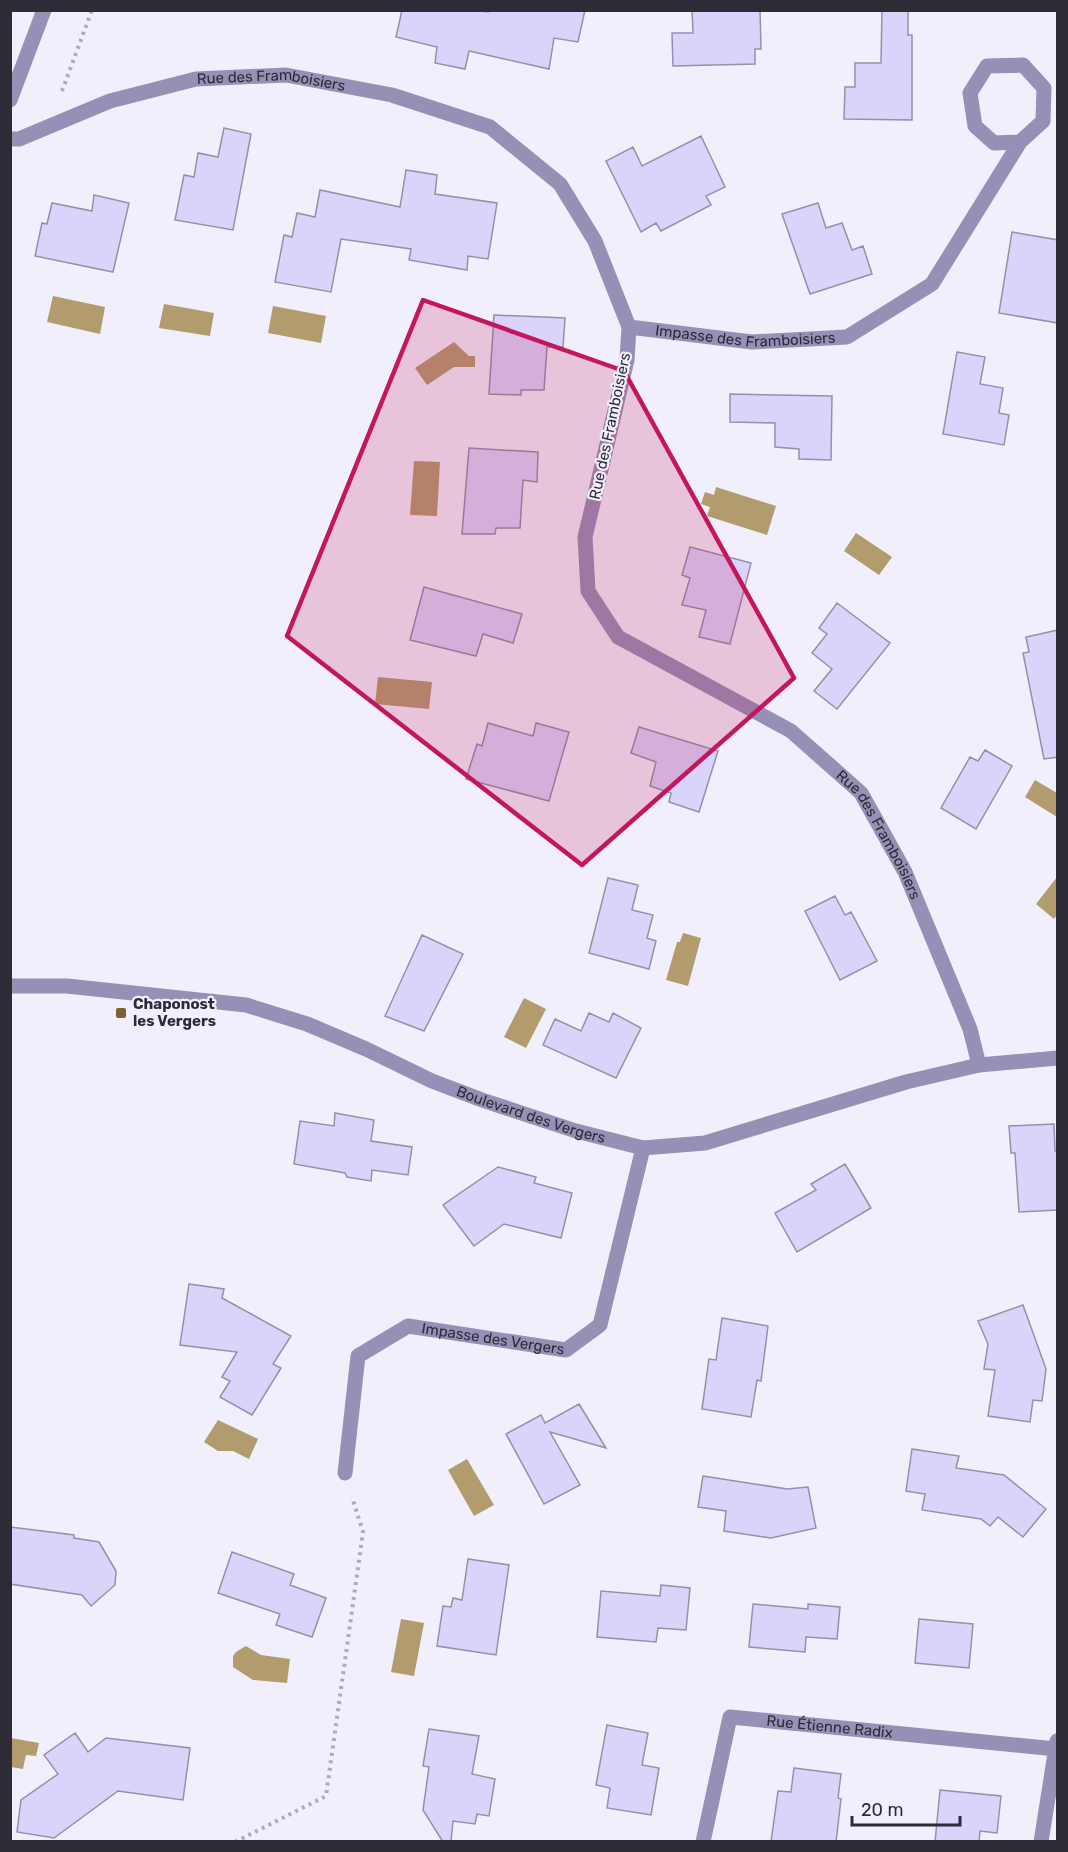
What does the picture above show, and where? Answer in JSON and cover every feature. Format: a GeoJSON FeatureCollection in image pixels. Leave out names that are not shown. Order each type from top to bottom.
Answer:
{"type":"FeatureCollection","features":[{"type":"Feature","properties":{"kind":"street"},"geometry":{"type":"LineString","coordinates":[[10,100],[44,10]]}},
{"type":"Feature","properties":{"kind":"street"},"geometry":{"type":"LineString","coordinates":[[1023,65],[1044,88],[1043,121],[1020,142],[994,143],[975,126],[970,93],[987,66],[1023,65]]}},
{"type":"Feature","properties":{"kind":"street","name":"Rue des Framboisiers"},"geometry":{"type":"LineString","coordinates":[[10,139],[19,139],[110,101],[196,79],[286,75],[392,95],[490,127],[560,184],[595,241],[629,327],[627,360],[585,537],[588,591],[618,637],[791,731],[861,793],[905,872],[970,1029],[979,1065]]}},
{"type":"Feature","properties":{"kind":"street","name":"Impasse des Framboisiers"},"geometry":{"type":"LineString","coordinates":[[629,327],[752,342],[847,337],[932,284],[1020,142]]}},
{"type":"Feature","properties":{"kind":"street","name":"Boulevard des Vergers"},"geometry":{"type":"LineString","coordinates":[[10,986],[67,986],[246,1005],[308,1023],[432,1081],[482,1100],[576,1131],[643,1148],[705,1143],[906,1082],[979,1065],[1058,1058]]}},
{"type":"Feature","properties":{"kind":"street","name":"Impasse des Vergers"},"geometry":{"type":"LineString","coordinates":[[345,1473],[358,1356],[408,1326],[566,1350],[600,1325],[643,1148]]}},
{"type":"Feature","properties":{"kind":"street","name":"Rue Étienne Radix"},"geometry":{"type":"LineString","coordinates":[[703,1842],[730,1717],[1057,1744],[1041,1842]]}},
{"type":"Feature","properties":{"kind":"path"},"geometry":{"type":"LineString","coordinates":[[49,126],[92,10]]}},
{"type":"Feature","properties":{"kind":"path"},"geometry":{"type":"LineString","coordinates":[[235,1842],[326,1796],[363,1532],[345,1473]]}},
{"type":"Feature","properties":{"kind":"highlighted area"},"geometry":{"type":"Polygon","coordinates":[[[423,300],[624,371],[794,678],[582,865],[287,636],[423,300]]]}},
{"type":"Feature","properties":{"kind":"shaded area"},"geometry":{"type":"Polygon","coordinates":[[[53,296],[105,307],[100,334],[47,322],[53,296]]]}},
{"type":"Feature","properties":{"kind":"shaded area"},"geometry":{"type":"Polygon","coordinates":[[[164,304],[214,313],[210,336],[159,328],[164,304]]]}},
{"type":"Feature","properties":{"kind":"shaded area"},"geometry":{"type":"Polygon","coordinates":[[[273,306],[326,316],[321,343],[268,333],[273,306]]]}},
{"type":"Feature","properties":{"kind":"shaded area"},"geometry":{"type":"Polygon","coordinates":[[[454,342],[469,356],[475,356],[475,367],[454,367],[427,385],[415,368],[454,342]]]}},
{"type":"Feature","properties":{"kind":"shaded area"},"geometry":{"type":"Polygon","coordinates":[[[414,461],[440,462],[437,516],[410,515],[414,461]]]}},
{"type":"Feature","properties":{"kind":"shaded area"},"geometry":{"type":"Polygon","coordinates":[[[716,487],[776,506],[767,535],[707,516],[710,507],[701,504],[705,492],[714,495],[716,487]]]}},
{"type":"Feature","properties":{"kind":"shaded area"},"geometry":{"type":"Polygon","coordinates":[[[856,533],[892,557],[879,575],[844,551],[856,533]]]}},
{"type":"Feature","properties":{"kind":"shaded area"},"geometry":{"type":"Polygon","coordinates":[[[378,677],[432,682],[429,709],[375,704],[378,677]]]}},
{"type":"Feature","properties":{"kind":"shaded area"},"geometry":{"type":"Polygon","coordinates":[[[1035,780],[1057,793],[1057,817],[1025,797],[1035,780]]]}},
{"type":"Feature","properties":{"kind":"shaded area"},"geometry":{"type":"Polygon","coordinates":[[[1057,877],[1057,915],[1054,919],[1036,904],[1057,877]]]}},
{"type":"Feature","properties":{"kind":"shaded area"},"geometry":{"type":"Polygon","coordinates":[[[683,933],[701,938],[688,986],[666,980],[677,942],[680,942],[683,933]]]}},
{"type":"Feature","properties":{"kind":"shaded area"},"geometry":{"type":"Polygon","coordinates":[[[524,998],[546,1009],[526,1048],[504,1037],[524,998]]]}},
{"type":"Feature","properties":{"kind":"shaded area"},"geometry":{"type":"Polygon","coordinates":[[[218,1420],[258,1439],[249,1459],[233,1451],[218,1451],[204,1442],[218,1420]]]}},
{"type":"Feature","properties":{"kind":"shaded area"},"geometry":{"type":"Polygon","coordinates":[[[467,1459],[494,1505],[474,1516],[448,1470],[467,1459]]]}},
{"type":"Feature","properties":{"kind":"shaded area"},"geometry":{"type":"Polygon","coordinates":[[[401,1619],[424,1623],[414,1676],[391,1672],[401,1619]]]}},
{"type":"Feature","properties":{"kind":"shaded area"},"geometry":{"type":"Polygon","coordinates":[[[246,1646],[261,1655],[290,1659],[287,1683],[253,1680],[233,1667],[233,1656],[246,1646]]]}},
{"type":"Feature","properties":{"kind":"shaded area"},"geometry":{"type":"Polygon","coordinates":[[[11,1738],[39,1743],[36,1756],[26,1755],[23,1769],[11,1767],[11,1738]]]}},
{"type":"Feature","properties":{"kind":"building"},"geometry":{"type":"Polygon","coordinates":[[[402,10],[488,12],[488,10],[585,10],[578,42],[554,38],[549,69],[469,51],[465,69],[435,63],[437,47],[396,37],[402,10]]]}},
{"type":"Feature","properties":{"kind":"building"},"geometry":{"type":"Polygon","coordinates":[[[692,10],[760,10],[761,49],[755,49],[755,64],[673,66],[672,33],[693,33],[692,10]]]}},
{"type":"Feature","properties":{"kind":"building"},"geometry":{"type":"Polygon","coordinates":[[[882,10],[908,10],[908,35],[912,35],[912,120],[844,119],[845,87],[855,87],[855,63],[881,63],[882,10]]]}},
{"type":"Feature","properties":{"kind":"building"},"geometry":{"type":"Polygon","coordinates":[[[224,128],[251,134],[233,230],[175,220],[184,175],[194,177],[198,153],[218,157],[224,128]]]}},
{"type":"Feature","properties":{"kind":"building"},"geometry":{"type":"Polygon","coordinates":[[[701,136],[725,187],[706,196],[711,205],[661,231],[656,223],[641,232],[606,161],[633,147],[642,166],[701,136]]]}},
{"type":"Feature","properties":{"kind":"building"},"geometry":{"type":"Polygon","coordinates":[[[406,170],[437,175],[435,194],[497,203],[488,259],[468,256],[467,270],[409,260],[411,249],[341,239],[331,292],[275,282],[284,235],[292,237],[297,213],[315,217],[320,190],[400,207],[406,170]]]}},
{"type":"Feature","properties":{"kind":"building"},"geometry":{"type":"Polygon","coordinates":[[[94,195],[129,203],[113,272],[35,256],[42,223],[47,224],[52,203],[92,211],[94,195]]]}},
{"type":"Feature","properties":{"kind":"building"},"geometry":{"type":"Polygon","coordinates":[[[818,203],[826,228],[842,223],[852,250],[863,246],[872,274],[810,294],[782,214],[818,203]]]}},
{"type":"Feature","properties":{"kind":"building"},"geometry":{"type":"Polygon","coordinates":[[[1012,232],[1058,240],[1058,323],[999,313],[1012,232]]]}},
{"type":"Feature","properties":{"kind":"building"},"geometry":{"type":"Polygon","coordinates":[[[494,315],[565,318],[563,347],[547,347],[544,390],[521,390],[521,395],[489,394],[494,315]]]}},
{"type":"Feature","properties":{"kind":"building"},"geometry":{"type":"Polygon","coordinates":[[[957,352],[985,357],[980,384],[1003,388],[999,413],[1009,415],[1004,445],[943,434],[957,352]]]}},
{"type":"Feature","properties":{"kind":"building"},"geometry":{"type":"Polygon","coordinates":[[[730,394],[832,396],[831,460],[799,459],[799,449],[775,447],[775,423],[730,422],[730,394]]]}},
{"type":"Feature","properties":{"kind":"building"},"geometry":{"type":"Polygon","coordinates":[[[469,448],[538,452],[537,482],[523,480],[520,528],[496,528],[495,534],[462,534],[469,448]]]}},
{"type":"Feature","properties":{"kind":"building"},"geometry":{"type":"Polygon","coordinates":[[[690,547],[751,563],[730,644],[699,637],[706,610],[682,605],[690,578],[682,575],[690,547]]]}},
{"type":"Feature","properties":{"kind":"building"},"geometry":{"type":"Polygon","coordinates":[[[424,587],[522,614],[513,643],[483,634],[476,656],[410,640],[424,587]]]}},
{"type":"Feature","properties":{"kind":"building"},"geometry":{"type":"Polygon","coordinates":[[[837,603],[890,643],[837,709],[814,691],[832,669],[812,653],[827,634],[819,628],[837,603]]]}},
{"type":"Feature","properties":{"kind":"building"},"geometry":{"type":"Polygon","coordinates":[[[1058,630],[1058,757],[1044,759],[1023,653],[1029,652],[1026,637],[1058,630]]]}},
{"type":"Feature","properties":{"kind":"building"},"geometry":{"type":"Polygon","coordinates":[[[488,723],[533,736],[536,723],[569,732],[549,801],[466,779],[477,744],[482,746],[488,723]]]}},
{"type":"Feature","properties":{"kind":"building"},"geometry":{"type":"Polygon","coordinates":[[[639,727],[718,751],[699,812],[669,802],[671,793],[650,786],[656,762],[631,753],[639,727]]]}},
{"type":"Feature","properties":{"kind":"building"},"geometry":{"type":"Polygon","coordinates":[[[985,750],[1012,766],[976,829],[941,808],[970,757],[978,761],[985,750]]]}},
{"type":"Feature","properties":{"kind":"building"},"geometry":{"type":"Polygon","coordinates":[[[608,878],[638,885],[632,910],[653,915],[647,938],[656,941],[649,969],[589,953],[608,878]]]}},
{"type":"Feature","properties":{"kind":"building"},"geometry":{"type":"Polygon","coordinates":[[[835,896],[845,915],[851,912],[877,961],[840,980],[805,911],[835,896]]]}},
{"type":"Feature","properties":{"kind":"building"},"geometry":{"type":"Polygon","coordinates":[[[422,935],[463,954],[424,1031],[385,1016],[422,935]]]}},
{"type":"Feature","properties":{"kind":"building"},"geometry":{"type":"Polygon","coordinates":[[[589,1013],[609,1022],[613,1013],[641,1028],[616,1078],[543,1045],[555,1019],[581,1031],[589,1013]]]}},
{"type":"Feature","properties":{"kind":"building"},"geometry":{"type":"Polygon","coordinates":[[[335,1113],[374,1120],[371,1141],[412,1147],[408,1175],[372,1170],[371,1181],[347,1177],[345,1173],[294,1164],[300,1121],[334,1126],[335,1113]]]}},
{"type":"Feature","properties":{"kind":"building"},"geometry":{"type":"Polygon","coordinates":[[[1054,1124],[1055,1151],[1058,1151],[1058,1210],[1019,1212],[1015,1153],[1011,1153],[1009,1126],[1054,1124]]]}},
{"type":"Feature","properties":{"kind":"building"},"geometry":{"type":"Polygon","coordinates":[[[845,1164],[871,1208],[797,1252],[775,1213],[816,1190],[811,1184],[845,1164]]]}},
{"type":"Feature","properties":{"kind":"building"},"geometry":{"type":"Polygon","coordinates":[[[498,1167],[536,1177],[534,1183],[572,1193],[561,1238],[504,1224],[474,1246],[443,1205],[498,1167]]]}},
{"type":"Feature","properties":{"kind":"building"},"geometry":{"type":"Polygon","coordinates":[[[189,1284],[224,1289],[222,1298],[291,1336],[273,1364],[281,1368],[252,1415],[220,1397],[230,1381],[222,1377],[237,1352],[180,1345],[189,1284]]]}},
{"type":"Feature","properties":{"kind":"building"},"geometry":{"type":"Polygon","coordinates":[[[1023,1305],[1046,1369],[1042,1401],[1033,1400],[1030,1422],[988,1416],[995,1370],[984,1369],[988,1344],[978,1321],[1023,1305]]]}},
{"type":"Feature","properties":{"kind":"building"},"geometry":{"type":"Polygon","coordinates":[[[722,1318],[768,1326],[761,1381],[757,1380],[751,1417],[702,1409],[709,1359],[716,1360],[722,1318]]]}},
{"type":"Feature","properties":{"kind":"building"},"geometry":{"type":"Polygon","coordinates":[[[579,1404],[606,1448],[550,1432],[580,1485],[544,1504],[506,1434],[541,1415],[545,1423],[579,1404]]]}},
{"type":"Feature","properties":{"kind":"building"},"geometry":{"type":"Polygon","coordinates":[[[912,1449],[959,1456],[956,1468],[1004,1475],[1046,1509],[1023,1537],[998,1517],[990,1526],[981,1519],[922,1510],[925,1494],[906,1491],[912,1449]]]}},
{"type":"Feature","properties":{"kind":"building"},"geometry":{"type":"Polygon","coordinates":[[[703,1476],[787,1489],[808,1487],[816,1528],[771,1538],[724,1531],[726,1511],[698,1507],[703,1476]]]}},
{"type":"Feature","properties":{"kind":"building"},"geometry":{"type":"Polygon","coordinates":[[[10,1527],[74,1535],[74,1538],[99,1542],[116,1571],[115,1585],[91,1606],[82,1595],[10,1584],[10,1527]]]}},
{"type":"Feature","properties":{"kind":"building"},"geometry":{"type":"Polygon","coordinates":[[[232,1552],[294,1574],[290,1585],[326,1598],[312,1637],[276,1625],[280,1614],[218,1593],[232,1552]]]}},
{"type":"Feature","properties":{"kind":"building"},"geometry":{"type":"Polygon","coordinates":[[[468,1559],[509,1565],[496,1655],[437,1646],[443,1606],[451,1607],[453,1598],[462,1600],[468,1559]]]}},
{"type":"Feature","properties":{"kind":"building"},"geometry":{"type":"Polygon","coordinates":[[[661,1585],[690,1588],[686,1630],[658,1628],[656,1642],[597,1637],[601,1591],[660,1596],[661,1585]]]}},
{"type":"Feature","properties":{"kind":"building"},"geometry":{"type":"Polygon","coordinates":[[[753,1604],[808,1609],[808,1604],[840,1607],[837,1639],[806,1637],[805,1652],[749,1647],[753,1604]]]}},
{"type":"Feature","properties":{"kind":"building"},"geometry":{"type":"Polygon","coordinates":[[[919,1619],[973,1624],[969,1668],[915,1663],[919,1619]]]}},
{"type":"Feature","properties":{"kind":"building"},"geometry":{"type":"Polygon","coordinates":[[[607,1725],[648,1733],[642,1765],[659,1768],[651,1815],[607,1808],[610,1788],[596,1785],[607,1725]]]}},
{"type":"Feature","properties":{"kind":"building"},"geometry":{"type":"Polygon","coordinates":[[[429,1729],[479,1736],[472,1774],[495,1779],[489,1816],[477,1814],[475,1824],[453,1821],[451,1842],[443,1842],[423,1810],[429,1767],[423,1766],[429,1729]]]}},
{"type":"Feature","properties":{"kind":"building"},"geometry":{"type":"Polygon","coordinates":[[[75,1733],[88,1752],[106,1738],[190,1748],[183,1800],[118,1791],[54,1838],[17,1832],[21,1800],[58,1774],[44,1755],[75,1733]]]}},
{"type":"Feature","properties":{"kind":"building"},"geometry":{"type":"Polygon","coordinates":[[[794,1768],[841,1774],[838,1798],[841,1799],[836,1842],[771,1842],[778,1791],[791,1792],[794,1768]]]}},
{"type":"Feature","properties":{"kind":"building"},"geometry":{"type":"Polygon","coordinates":[[[940,1790],[1001,1796],[997,1833],[980,1831],[979,1842],[935,1842],[940,1790]]]}},
{"type":"Feature","properties":{"kind":"place","name":"Chaponost les Vergers"},"geometry":{"type":"Point","coordinates":[121,1013]}}]}
